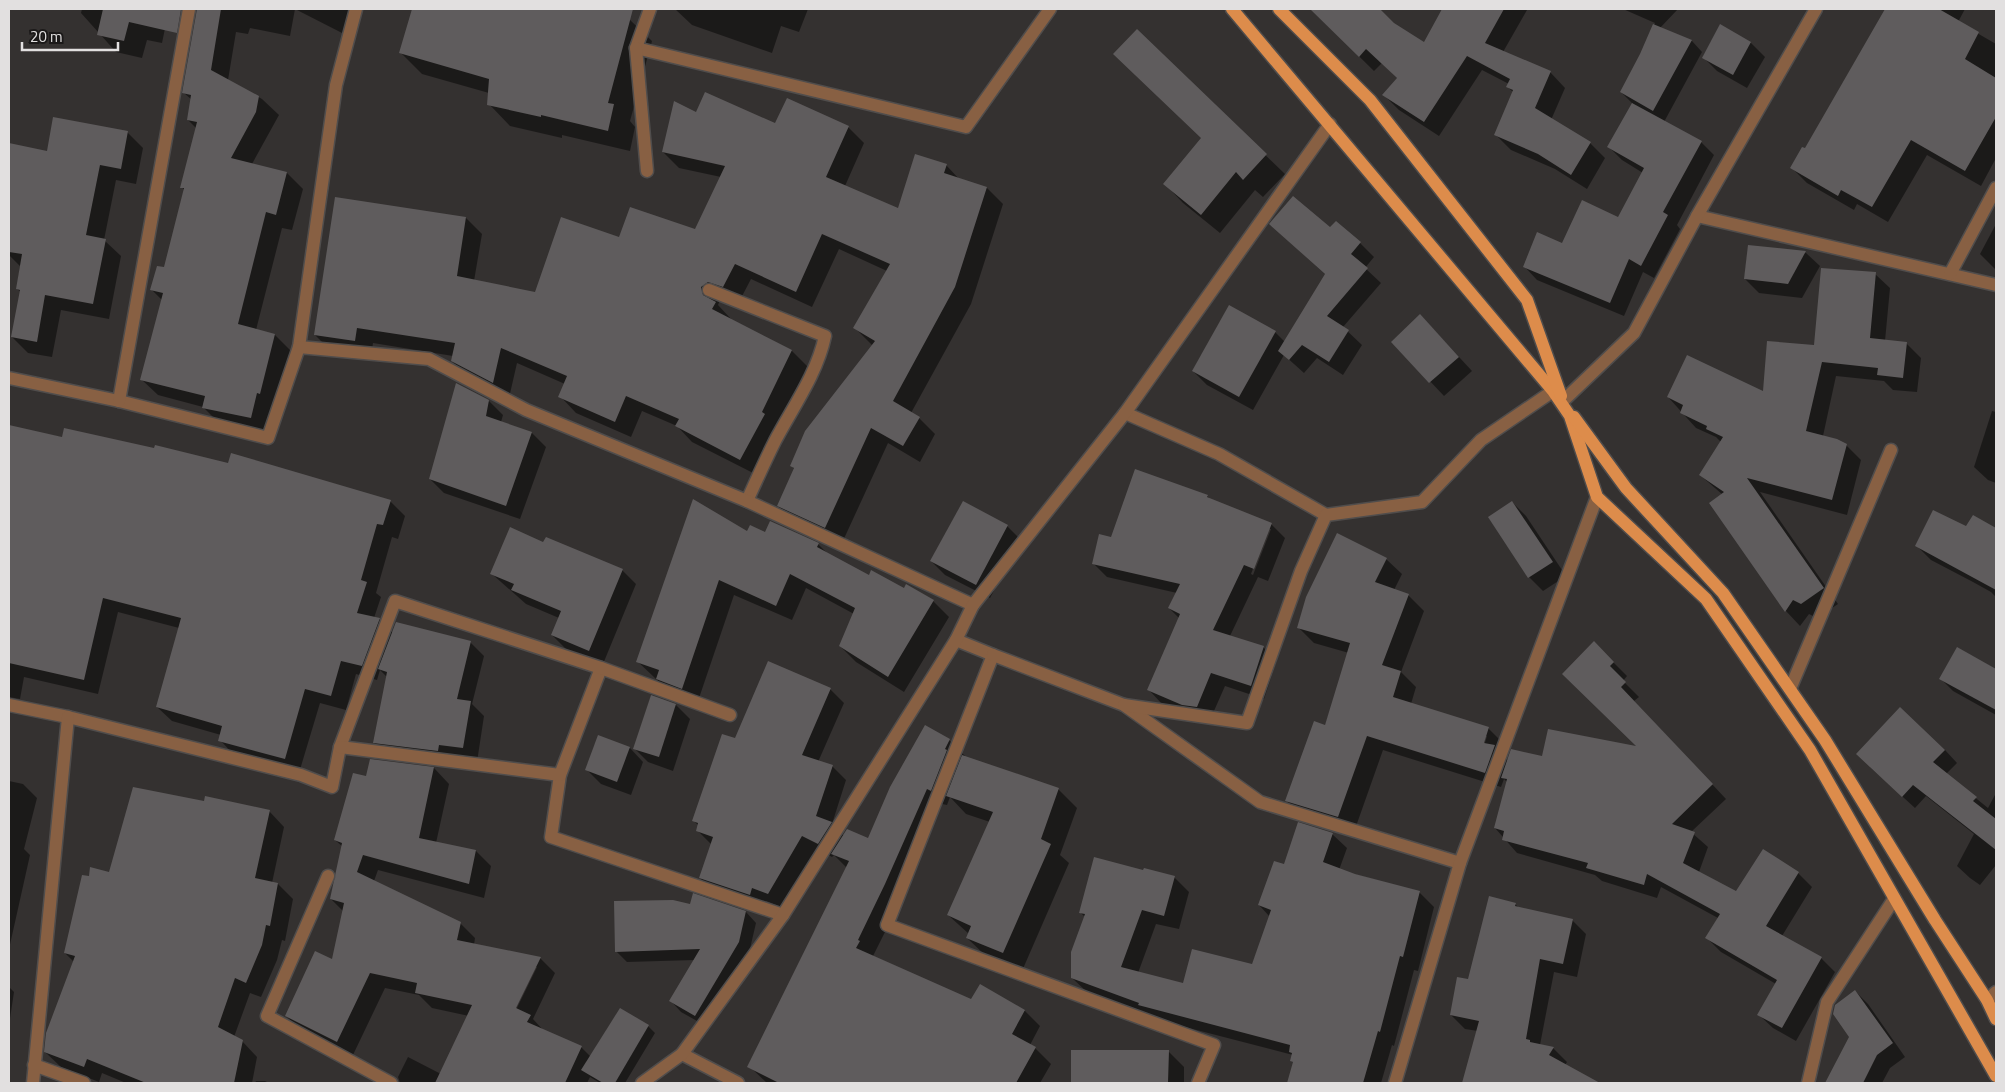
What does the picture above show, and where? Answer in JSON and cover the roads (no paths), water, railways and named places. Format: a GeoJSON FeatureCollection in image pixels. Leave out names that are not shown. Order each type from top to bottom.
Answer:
{"type":"FeatureCollection","features":[{"type":"Feature","properties":{"kind":"main road"},"geometry":{"type":"LineString","coordinates":[[1232,9],[1553,391],[1570,416],[1598,497],[1706,599],[1810,750],[1996,1076]]}},
{"type":"Feature","properties":{"kind":"main road"},"geometry":{"type":"LineString","coordinates":[[1279,9],[1370,100],[1528,300],[1563,401],[1626,488],[1723,593],[1825,740],[1935,920],[1992,996],[1996,1019]]}},
{"type":"Feature","properties":{"kind":"street"},"geometry":{"type":"LineString","coordinates":[[119,401],[190,9]]}},
{"type":"Feature","properties":{"kind":"street"},"geometry":{"type":"LineString","coordinates":[[9,378],[119,401],[268,438],[299,347],[336,85],[356,9]]}},
{"type":"Feature","properties":{"kind":"street"},"geometry":{"type":"LineString","coordinates":[[647,171],[636,48],[650,9]]}},
{"type":"Feature","properties":{"kind":"street"},"geometry":{"type":"LineString","coordinates":[[636,48],[966,127],[1050,9]]}},
{"type":"Feature","properties":{"kind":"street"},"geometry":{"type":"LineString","coordinates":[[1563,401],[1634,333],[1697,216],[1816,9]]}},
{"type":"Feature","properties":{"kind":"street"},"geometry":{"type":"LineString","coordinates":[[642,1083],[682,1054],[782,915],[956,640],[974,605],[1125,413],[1330,124]]}},
{"type":"Feature","properties":{"kind":"street"},"geometry":{"type":"LineString","coordinates":[[1950,274],[1996,188]]}},
{"type":"Feature","properties":{"kind":"street"},"geometry":{"type":"LineString","coordinates":[[1697,216],[1996,285]]}},
{"type":"Feature","properties":{"kind":"street"},"geometry":{"type":"LineString","coordinates":[[709,290],[825,336],[822,350],[800,398],[775,442],[747,501]]}},
{"type":"Feature","properties":{"kind":"street"},"geometry":{"type":"LineString","coordinates":[[299,347],[429,359],[526,410],[747,501],[974,605]]}},
{"type":"Feature","properties":{"kind":"street"},"geometry":{"type":"LineString","coordinates":[[1125,413],[1219,454],[1326,515],[1422,502],[1481,440],[1553,391]]}},
{"type":"Feature","properties":{"kind":"street"},"geometry":{"type":"LineString","coordinates":[[1790,689],[1891,450]]}},
{"type":"Feature","properties":{"kind":"street"},"geometry":{"type":"LineString","coordinates":[[1395,1083],[1460,863],[1598,497]]}},
{"type":"Feature","properties":{"kind":"street"},"geometry":{"type":"LineString","coordinates":[[956,640],[1124,705],[1247,723],[1301,571],[1326,515]]}},
{"type":"Feature","properties":{"kind":"street"},"geometry":{"type":"LineString","coordinates":[[9,705],[68,717],[301,775],[332,787],[340,747],[394,601],[601,668],[730,714]]}},
{"type":"Feature","properties":{"kind":"street"},"geometry":{"type":"LineString","coordinates":[[993,655],[887,926],[1214,1045],[1198,1083]]}},
{"type":"Feature","properties":{"kind":"street"},"geometry":{"type":"LineString","coordinates":[[601,668],[560,775],[551,837],[782,915]]}},
{"type":"Feature","properties":{"kind":"street"},"geometry":{"type":"LineString","coordinates":[[1124,705],[1260,802],[1460,863]]}},
{"type":"Feature","properties":{"kind":"street"},"geometry":{"type":"LineString","coordinates":[[33,1083],[68,717]]}},
{"type":"Feature","properties":{"kind":"street"},"geometry":{"type":"LineString","coordinates":[[340,747],[560,775]]}},
{"type":"Feature","properties":{"kind":"street"},"geometry":{"type":"LineString","coordinates":[[328,876],[267,1016],[392,1083]]}},
{"type":"Feature","properties":{"kind":"street"},"geometry":{"type":"LineString","coordinates":[[1808,1083],[1826,1002],[1894,899]]}},
{"type":"Feature","properties":{"kind":"street"},"geometry":{"type":"LineString","coordinates":[[682,1054],[738,1083]]}},
{"type":"Feature","properties":{"kind":"street"},"geometry":{"type":"LineString","coordinates":[[34,1065],[84,1083]]}}]}
